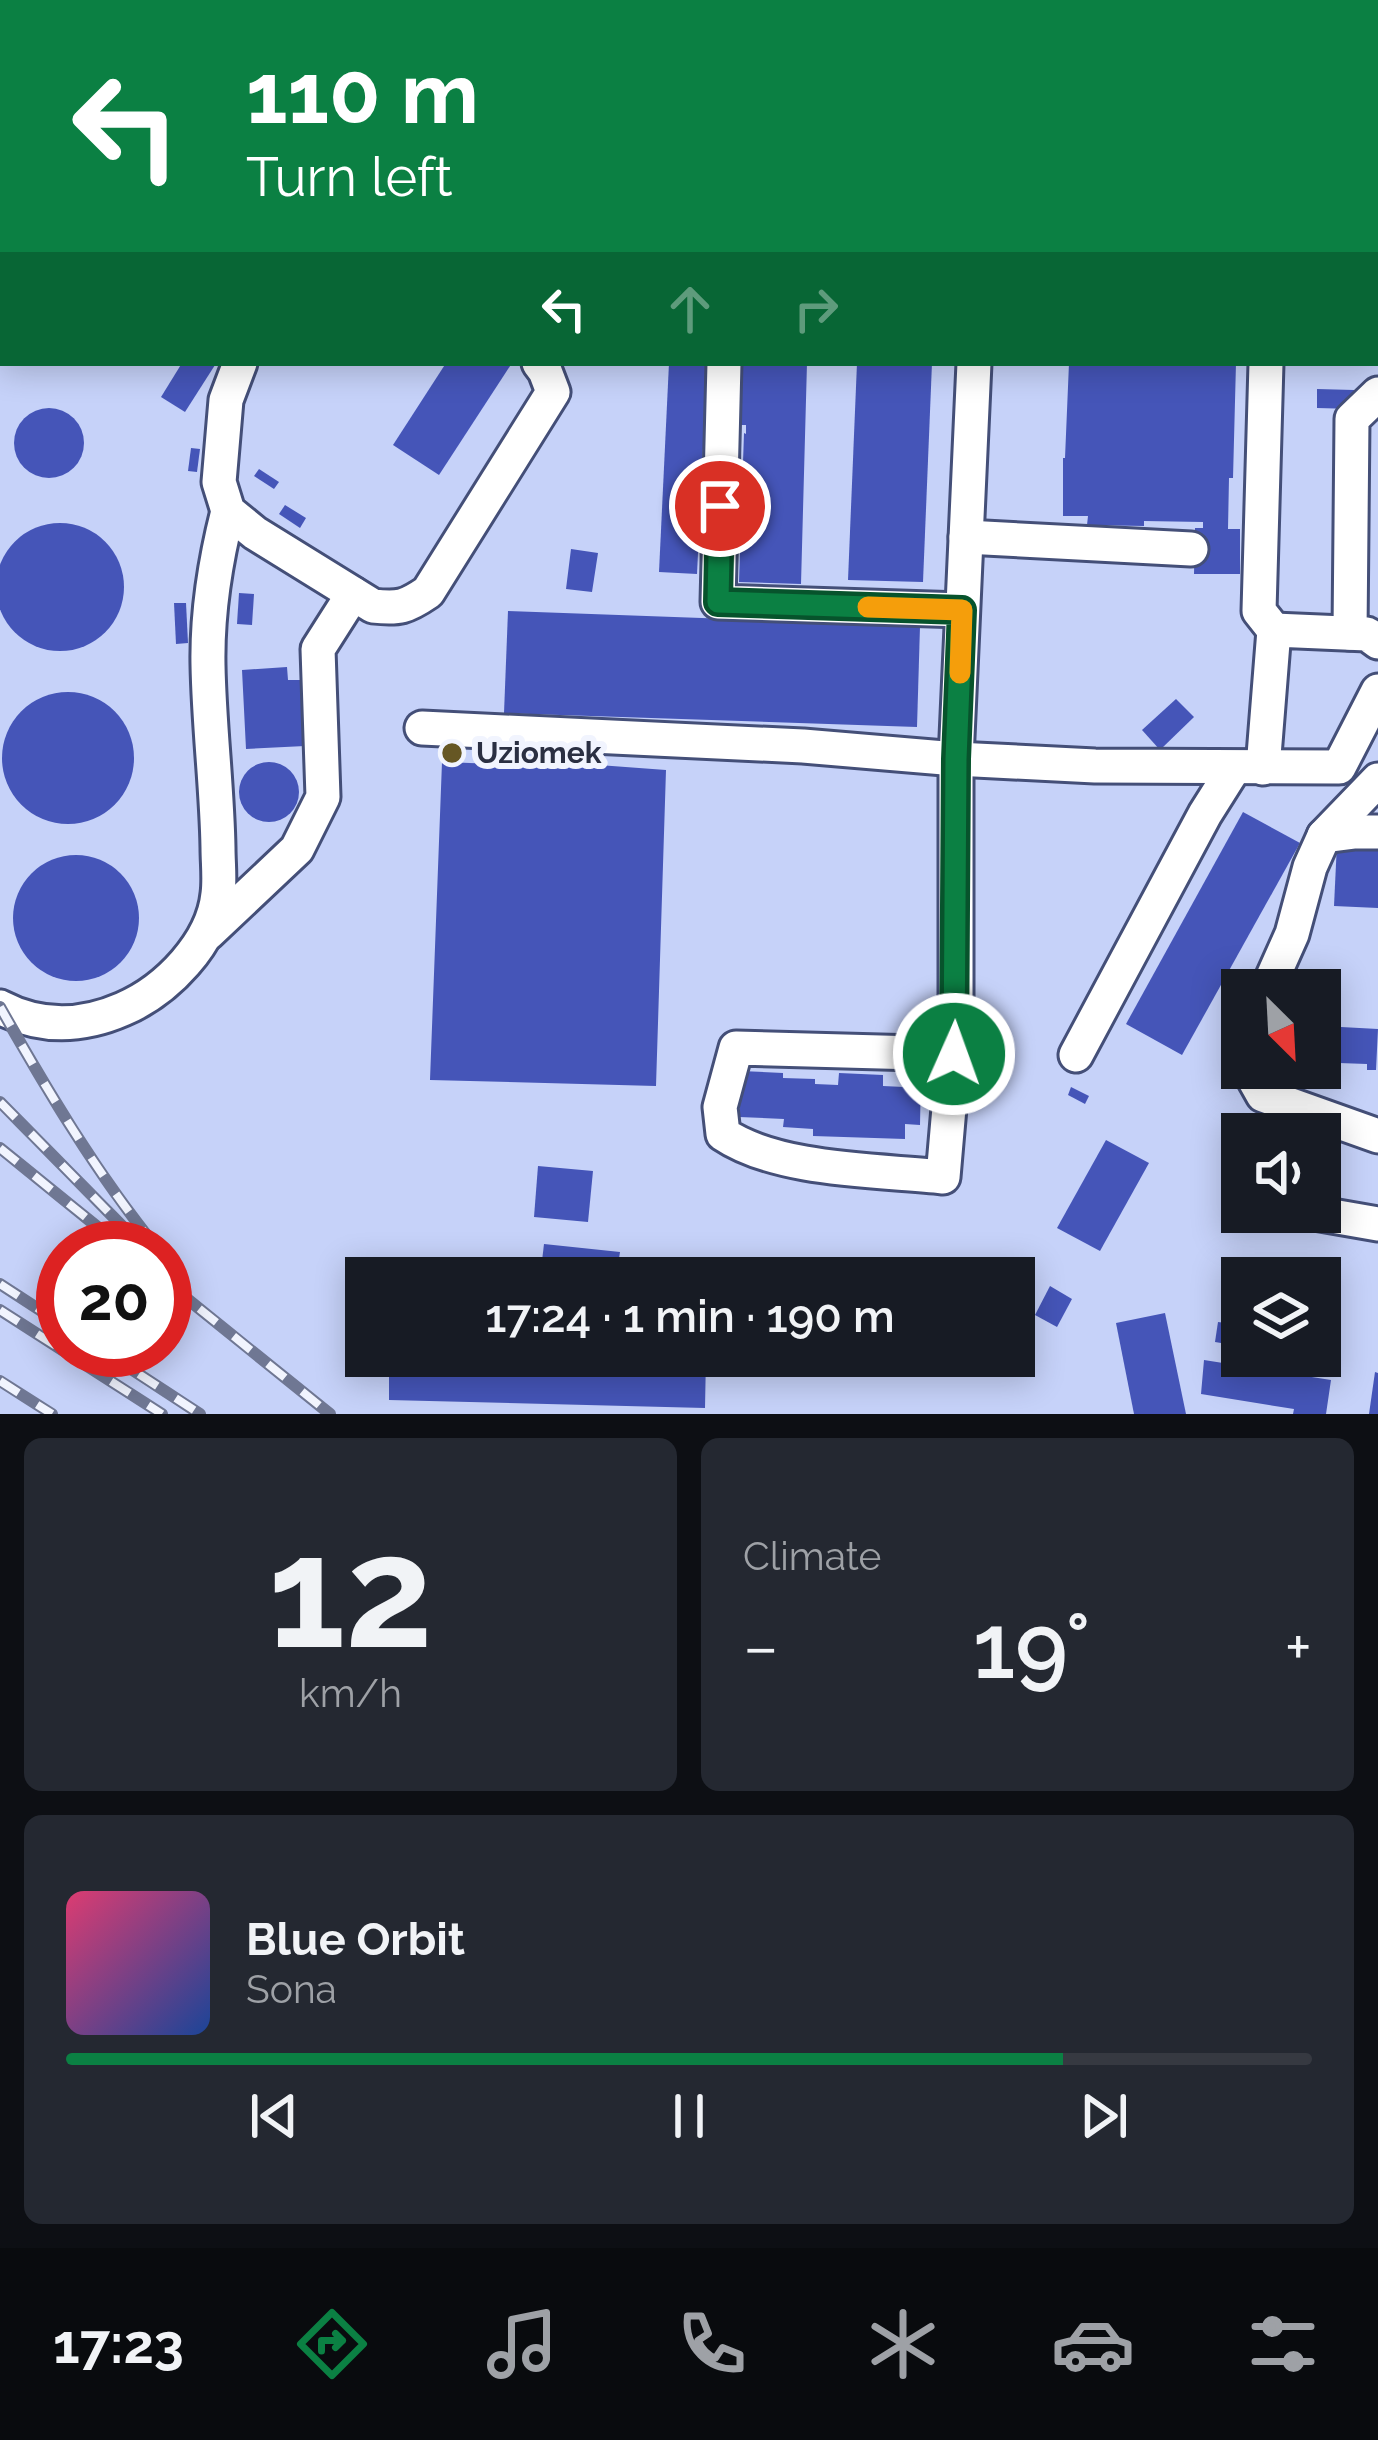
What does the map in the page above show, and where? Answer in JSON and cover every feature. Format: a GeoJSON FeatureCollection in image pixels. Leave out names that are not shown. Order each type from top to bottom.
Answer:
{"type":"FeatureCollection","features":[{"type":"Feature","properties":{"kind":"lane"},"geometry":{"type":"LineString","coordinates":[[206,934],[218,896],[208,664],[213,570],[228,511],[219,482],[226,400],[240,366]]}},
{"type":"Feature","properties":{"kind":"lane"},"geometry":{"type":"LineString","coordinates":[[228,511],[255,533],[373,606],[408,605],[428,592],[553,392],[541,366]]}},
{"type":"Feature","properties":{"kind":"lane"},"geometry":{"type":"LineString","coordinates":[[724,366],[718,602],[962,610]]}},
{"type":"Feature","properties":{"kind":"lane"},"geometry":{"type":"LineString","coordinates":[[954,1054],[736,1048],[720,1107],[723,1134],[742,1147],[794,1161],[943,1177],[954,1054],[956,759],[974,366]]}},
{"type":"Feature","properties":{"kind":"lane"},"geometry":{"type":"LineString","coordinates":[[1266,366],[1259,611],[1274,630],[1364,638],[1352,419],[1378,394]]}},
{"type":"Feature","properties":{"kind":"lane"},"geometry":{"type":"LineString","coordinates":[[966,537],[1191,549]]}},
{"type":"Feature","properties":{"kind":"lane"},"geometry":{"type":"LineString","coordinates":[[0,1007],[58,1024],[102,1018],[136,1004],[172,976],[206,934],[297,849],[323,796],[318,649],[352,594]]}},
{"type":"Feature","properties":{"kind":"lane"},"geometry":{"type":"LineString","coordinates":[[1076,1055],[1205,814],[1248,768],[1274,630]]}},
{"type":"Feature","properties":{"kind":"lane"},"geometry":{"type":"LineString","coordinates":[[422,728],[1095,766],[1339,767],[1378,691]]}},
{"type":"Feature","properties":{"kind":"lane"},"geometry":{"type":"LineString","coordinates":[[1276,969],[1324,836],[1378,780]]}},
{"type":"Feature","properties":{"kind":"lane"},"geometry":{"type":"LineString","coordinates":[[1324,836],[1378,832]]}},
{"type":"Feature","properties":{"kind":"lane"},"geometry":{"type":"LineString","coordinates":[[1260,1089],[1263,1095],[1378,1136]]}},
{"type":"Feature","properties":{"kind":"lane"},"geometry":{"type":"LineString","coordinates":[[1341,1218],[1378,1224]]}},
{"type":"Feature","properties":{"kind":"building"},"geometry":{"type":"Polygon","coordinates":[[[180,366],[214,366],[185,412],[161,397],[180,366]]]}},
{"type":"Feature","properties":{"kind":"building"},"geometry":{"type":"Polygon","coordinates":[[[444,366],[510,366],[439,475],[393,445],[444,366]]]}},
{"type":"Feature","properties":{"kind":"building"},"geometry":{"type":"Polygon","coordinates":[[[669,366],[707,366],[697,574],[659,572],[669,366]]]}},
{"type":"Feature","properties":{"kind":"building"},"geometry":{"type":"Polygon","coordinates":[[[743,366],[807,366],[801,584],[739,582],[746,434],[746,425],[740,425],[743,366]]]}},
{"type":"Feature","properties":{"kind":"building"},"geometry":{"type":"Polygon","coordinates":[[[857,366],[932,366],[923,582],[848,580],[857,366]]]}},
{"type":"Feature","properties":{"kind":"building"},"geometry":{"type":"Polygon","coordinates":[[[1069,366],[1236,366],[1228,529],[1240,529],[1240,574],[1194,574],[1195,528],[1203,528],[1203,522],[1087,525],[1088,516],[1063,516],[1069,366]]]}},
{"type":"Feature","properties":{"kind":"building"},"geometry":{"type":"Polygon","coordinates":[[[1317,389],[1354,390],[1354,409],[1317,408],[1317,389]]]}},
{"type":"Feature","properties":{"kind":"building"},"geometry":{"type":"Polygon","coordinates":[[[49,408],[74,418],[84,443],[74,468],[49,478],[24,468],[14,443],[24,418],[49,408]]]}},
{"type":"Feature","properties":{"kind":"building"},"geometry":{"type":"Polygon","coordinates":[[[191,448],[200,449],[197,472],[188,471],[191,448]]]}},
{"type":"Feature","properties":{"kind":"building"},"geometry":{"type":"Polygon","coordinates":[[[259,469],[279,482],[274,489],[254,476],[259,469]]]}},
{"type":"Feature","properties":{"kind":"building"},"geometry":{"type":"Polygon","coordinates":[[[285,505],[306,518],[300,528],[279,514],[285,505]]]}},
{"type":"Feature","properties":{"kind":"building"},"geometry":{"type":"Polygon","coordinates":[[[47,524],[73,524],[96,534],[113,551],[123,574],[123,600],[113,623],[96,640],[73,650],[47,650],[24,640],[7,623],[-1,606],[-1,568],[7,551],[24,534],[47,524]]]}},
{"type":"Feature","properties":{"kind":"building"},"geometry":{"type":"Polygon","coordinates":[[[571,549],[598,553],[592,592],[566,589],[571,549]]]}},
{"type":"Feature","properties":{"kind":"building"},"geometry":{"type":"Polygon","coordinates":[[[239,593],[254,594],[252,625],[237,624],[239,593]]]}},
{"type":"Feature","properties":{"kind":"building"},"geometry":{"type":"Polygon","coordinates":[[[174,603],[186,603],[188,643],[176,644],[174,603]]]}},
{"type":"Feature","properties":{"kind":"building"},"geometry":{"type":"Polygon","coordinates":[[[508,611],[920,626],[917,727],[504,713],[508,611]]]}},
{"type":"Feature","properties":{"kind":"building"},"geometry":{"type":"Polygon","coordinates":[[[287,667],[288,680],[301,680],[305,746],[246,749],[242,670],[287,667]]]}},
{"type":"Feature","properties":{"kind":"building"},"geometry":{"type":"Polygon","coordinates":[[[68,692],[93,697],[114,712],[129,733],[134,758],[129,783],[114,804],[93,819],[68,824],[43,819],[22,804],[7,783],[2,758],[7,733],[22,712],[43,697],[68,692]]]}},
{"type":"Feature","properties":{"kind":"building"},"geometry":{"type":"Polygon","coordinates":[[[1176,699],[1194,717],[1160,750],[1142,730],[1176,699]]]}},
{"type":"Feature","properties":{"kind":"building"},"geometry":{"type":"Polygon","coordinates":[[[269,762],[290,771],[299,792],[290,813],[269,822],[248,813],[239,792],[248,771],[269,762]]]}},
{"type":"Feature","properties":{"kind":"building"},"geometry":{"type":"Polygon","coordinates":[[[442,762],[666,770],[656,1086],[430,1080],[442,762]]]}},
{"type":"Feature","properties":{"kind":"building"},"geometry":{"type":"Polygon","coordinates":[[[1243,812],[1300,843],[1230,969],[1221,969],[1221,985],[1182,1055],[1126,1024],[1243,812]]]}},
{"type":"Feature","properties":{"kind":"building"},"geometry":{"type":"Polygon","coordinates":[[[1337,843],[1378,845],[1378,908],[1334,906],[1337,843]]]}},
{"type":"Feature","properties":{"kind":"building"},"geometry":{"type":"Polygon","coordinates":[[[76,855],[100,860],[121,873],[134,894],[139,918],[134,942],[121,963],[100,976],[76,981],[52,976],[31,963],[18,942],[13,918],[18,894],[31,873],[52,860],[76,855]]]}},
{"type":"Feature","properties":{"kind":"building"},"geometry":{"type":"Polygon","coordinates":[[[1341,1027],[1378,1029],[1376,1070],[1367,1070],[1367,1064],[1341,1063],[1341,1027]]]}},
{"type":"Feature","properties":{"kind":"building"},"geometry":{"type":"Polygon","coordinates":[[[741,1071],[783,1073],[783,1078],[838,1085],[839,1073],[883,1075],[883,1086],[904,1087],[905,1074],[921,1075],[920,1125],[905,1124],[905,1139],[813,1136],[813,1129],[783,1127],[784,1119],[739,1117],[741,1071]]]}},
{"type":"Feature","properties":{"kind":"building"},"geometry":{"type":"Polygon","coordinates":[[[1071,1087],[1089,1096],[1085,1104],[1068,1095],[1071,1087]]]}},
{"type":"Feature","properties":{"kind":"building"},"geometry":{"type":"Polygon","coordinates":[[[1106,1140],[1149,1163],[1100,1251],[1057,1228],[1106,1140]]]}},
{"type":"Feature","properties":{"kind":"building"},"geometry":{"type":"Polygon","coordinates":[[[538,1166],[593,1171],[588,1222],[534,1217],[538,1166]]]}},
{"type":"Feature","properties":{"kind":"building"},"geometry":{"type":"Polygon","coordinates":[[[544,1244],[620,1252],[619,1257],[542,1257],[544,1244]]]}},
{"type":"Feature","properties":{"kind":"building"},"geometry":{"type":"Polygon","coordinates":[[[1050,1286],[1072,1299],[1057,1327],[1035,1315],[1050,1286]]]}},
{"type":"Feature","properties":{"kind":"building"},"geometry":{"type":"Polygon","coordinates":[[[1165,1313],[1186,1414],[1134,1414],[1116,1323],[1165,1313]]]}},
{"type":"Feature","properties":{"kind":"building"},"geometry":{"type":"Polygon","coordinates":[[[1218,1322],[1221,1322],[1221,1343],[1215,1342],[1218,1322]]]}},
{"type":"Feature","properties":{"kind":"building"},"geometry":{"type":"Polygon","coordinates":[[[1204,1360],[1221,1363],[1221,1377],[1331,1380],[1326,1414],[1293,1414],[1294,1409],[1201,1394],[1204,1360]]]}},
{"type":"Feature","properties":{"kind":"building"},"geometry":{"type":"Polygon","coordinates":[[[1375,1372],[1378,1414],[1369,1414],[1375,1372]]]}},
{"type":"Feature","properties":{"kind":"building"},"geometry":{"type":"Polygon","coordinates":[[[389,1377],[706,1377],[705,1408],[389,1400],[389,1377]]]}},
{"type":"Feature","properties":{"kind":"railway"},"geometry":{"type":"LineString","coordinates":[[0,1007],[74,1131],[137,1221]]}},
{"type":"Feature","properties":{"kind":"railway"},"geometry":{"type":"LineString","coordinates":[[0,1102],[117,1221]]}},
{"type":"Feature","properties":{"kind":"railway"},"geometry":{"type":"LineString","coordinates":[[0,1148],[90,1221]]}},
{"type":"Feature","properties":{"kind":"railway"},"geometry":{"type":"LineString","coordinates":[[0,1284],[36,1307]]}},
{"type":"Feature","properties":{"kind":"railway"},"geometry":{"type":"LineString","coordinates":[[192,1303],[330,1414]]}},
{"type":"Feature","properties":{"kind":"railway"},"geometry":{"type":"LineString","coordinates":[[0,1310],[162,1414]]}},
{"type":"Feature","properties":{"kind":"railway"},"geometry":{"type":"LineString","coordinates":[[143,1377],[200,1414]]}},
{"type":"Feature","properties":{"kind":"railway"},"geometry":{"type":"LineString","coordinates":[[0,1381],[52,1414]]}},
{"type":"Feature","properties":{"kind":"slow traffic"},"geometry":{"type":"LineString","coordinates":[[868,607],[962,610],[960,673]]}},
{"type":"Feature","properties":{"kind":"place","name":"Uziomek"},"geometry":{"type":"Point","coordinates":[452,753]}},
{"type":"Feature","properties":{"kind":"route"},"geometry":{"type":"LineString","coordinates":[[720,506],[718,602],[962,610],[954,1054]]}}]}
